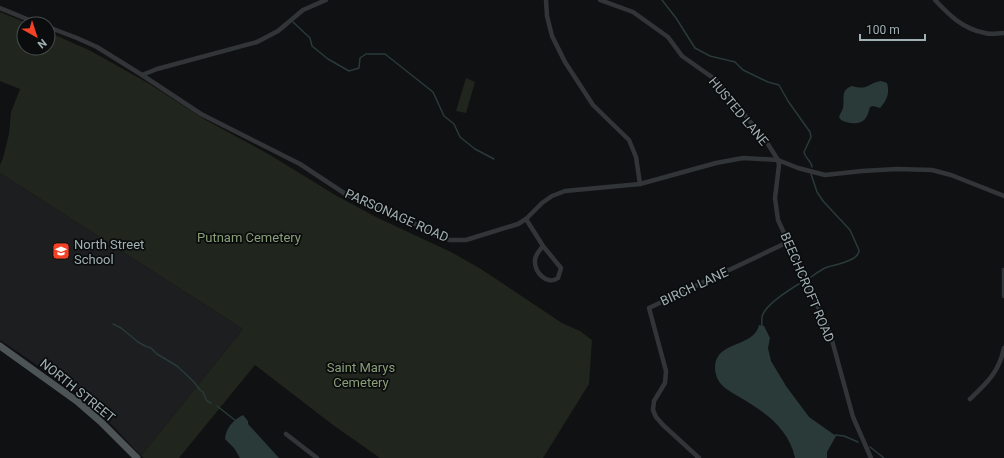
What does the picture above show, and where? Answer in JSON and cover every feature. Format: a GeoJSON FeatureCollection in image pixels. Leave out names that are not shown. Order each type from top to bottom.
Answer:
{"type":"FeatureCollection","features":[{"type":"Feature","properties":{"kind":"main road","name":"NORTH STREET"},"geometry":{"type":"LineString","coordinates":[[0,346],[78,402],[100,421],[137,458]]}},
{"type":"Feature","properties":{"kind":"street"},"geometry":{"type":"LineString","coordinates":[[142,75],[157,69],[257,42],[269,37],[303,10],[326,0]]}},
{"type":"Feature","properties":{"kind":"street"},"geometry":{"type":"LineString","coordinates":[[546,0],[547,16],[552,36],[565,62],[593,105],[629,140],[636,157],[640,184]]}},
{"type":"Feature","properties":{"kind":"street","name":"HUSTED LANE"},"geometry":{"type":"LineString","coordinates":[[600,0],[633,12],[668,37],[682,56],[716,80],[766,141],[778,160]]}},
{"type":"Feature","properties":{"kind":"street"},"geometry":{"type":"LineString","coordinates":[[935,0],[960,24],[985,34],[1004,33]]}},
{"type":"Feature","properties":{"kind":"street"},"geometry":{"type":"LineString","coordinates":[[0,8],[20,16]]}},
{"type":"Feature","properties":{"kind":"street","name":"PARSONAGE ROAD"},"geometry":{"type":"LineString","coordinates":[[56,30],[97,47],[201,114],[300,164],[347,195],[388,209],[442,238],[457,241],[466,240],[518,224],[526,219],[542,203],[552,196],[565,191],[640,184],[716,163],[743,158],[778,160],[798,168],[825,175],[897,169],[932,170],[951,175],[1004,196]]}},
{"type":"Feature","properties":{"kind":"street","name":"BEECHCROFT ROAD"},"geometry":{"type":"LineString","coordinates":[[778,160],[779,165],[775,198],[778,220],[830,333],[853,417],[870,458]]}},
{"type":"Feature","properties":{"kind":"street"},"geometry":{"type":"LineString","coordinates":[[526,219],[543,246],[561,268],[558,278],[554,281],[548,281],[542,277],[537,269],[535,260],[543,246]]}},
{"type":"Feature","properties":{"kind":"street","name":"BIRCH LANE"},"geometry":{"type":"LineString","coordinates":[[699,458],[656,417],[654,401],[665,383],[666,371],[649,308],[788,242]]}},
{"type":"Feature","properties":{"kind":"street"},"geometry":{"type":"LineString","coordinates":[[1004,270],[1004,296]]}},
{"type":"Feature","properties":{"kind":"street"},"geometry":{"type":"LineString","coordinates":[[970,399],[991,378],[1002,360],[1004,348]]}},
{"type":"Feature","properties":{"kind":"street"},"geometry":{"type":"LineString","coordinates":[[286,434],[317,458]]}},
{"type":"Feature","properties":{"kind":"shaded area"},"geometry":{"type":"Polygon","coordinates":[[[881,81],[887,83],[888,93],[880,108],[873,106],[870,107],[865,119],[858,123],[851,123],[841,120],[839,117],[843,108],[844,92],[848,88],[852,86],[862,88],[881,81]]]}},
{"type":"Feature","properties":{"kind":"shaded area","name":"North Street School"},"geometry":{"type":"Polygon","coordinates":[[[0,173],[243,329],[141,456],[113,426],[71,388],[0,340],[0,173]]]}},
{"type":"Feature","properties":{"kind":"shaded area"},"geometry":{"type":"Polygon","coordinates":[[[759,325],[764,326],[770,338],[768,348],[771,361],[786,386],[809,417],[836,436],[827,452],[827,458],[795,458],[787,438],[775,422],[759,409],[725,388],[718,380],[715,369],[717,358],[728,348],[750,337],[756,332],[759,325]]]}},
{"type":"Feature","properties":{"kind":"shaded area"},"geometry":{"type":"Polygon","coordinates":[[[243,415],[248,421],[248,424],[279,458],[240,458],[234,448],[225,439],[227,431],[231,425],[236,419],[243,415]]]}},
{"type":"Feature","properties":{"kind":"green space","name":"Putnam Cemetery"},"geometry":{"type":"Polygon","coordinates":[[[0,12],[16,19],[16,56],[56,56],[56,36],[89,50],[148,83],[204,119],[270,155],[337,196],[376,217],[451,252],[481,269],[562,323],[580,331],[592,340],[589,384],[543,458],[380,458],[333,425],[255,365],[179,458],[144,458],[141,456],[243,329],[0,173],[0,165],[9,134],[11,112],[20,89],[0,81],[0,12]]]}},
{"type":"Feature","properties":{"kind":"green space"},"geometry":{"type":"Polygon","coordinates":[[[466,78],[475,82],[466,113],[456,111],[466,78]]]}},
{"type":"Feature","properties":{"kind":"waterway"},"geometry":{"type":"LineString","coordinates":[[662,0],[676,18],[695,48],[710,56],[735,62],[743,70],[768,82],[779,85],[788,101],[810,132],[811,137],[804,152],[812,167]]}},
{"type":"Feature","properties":{"kind":"waterway"},"geometry":{"type":"LineString","coordinates":[[293,22],[310,38],[312,46],[328,59],[349,71],[359,68],[360,58],[366,54],[385,54],[433,92],[444,116],[454,124],[460,137],[475,149],[494,159]]}},
{"type":"Feature","properties":{"kind":"waterway"},"geometry":{"type":"LineString","coordinates":[[808,279],[825,268],[851,260],[858,254],[859,250],[850,230],[823,201],[817,192],[811,174]]}},
{"type":"Feature","properties":{"kind":"waterway"},"geometry":{"type":"LineString","coordinates":[[762,327],[763,314],[770,305],[802,282]]}},
{"type":"Feature","properties":{"kind":"waterway"},"geometry":{"type":"LineString","coordinates":[[113,324],[121,328],[138,342],[151,348],[157,354],[177,366],[194,382],[203,392],[207,401],[211,403]]}},
{"type":"Feature","properties":{"kind":"waterway"},"geometry":{"type":"LineString","coordinates":[[217,406],[236,421]]}},
{"type":"Feature","properties":{"kind":"waterway"},"geometry":{"type":"LineString","coordinates":[[835,435],[844,436],[858,442]]}},
{"type":"Feature","properties":{"kind":"waterway"},"geometry":{"type":"LineString","coordinates":[[870,447],[884,458]]}},
{"type":"Feature","properties":{"kind":"place","name":"North Street School"},"geometry":{"type":"Point","coordinates":[61,251]}},
{"type":"Feature","properties":{"kind":"park label","name":"Saint Marys Cemetery"},"geometry":{"type":"Point","coordinates":[361,374]}}]}
